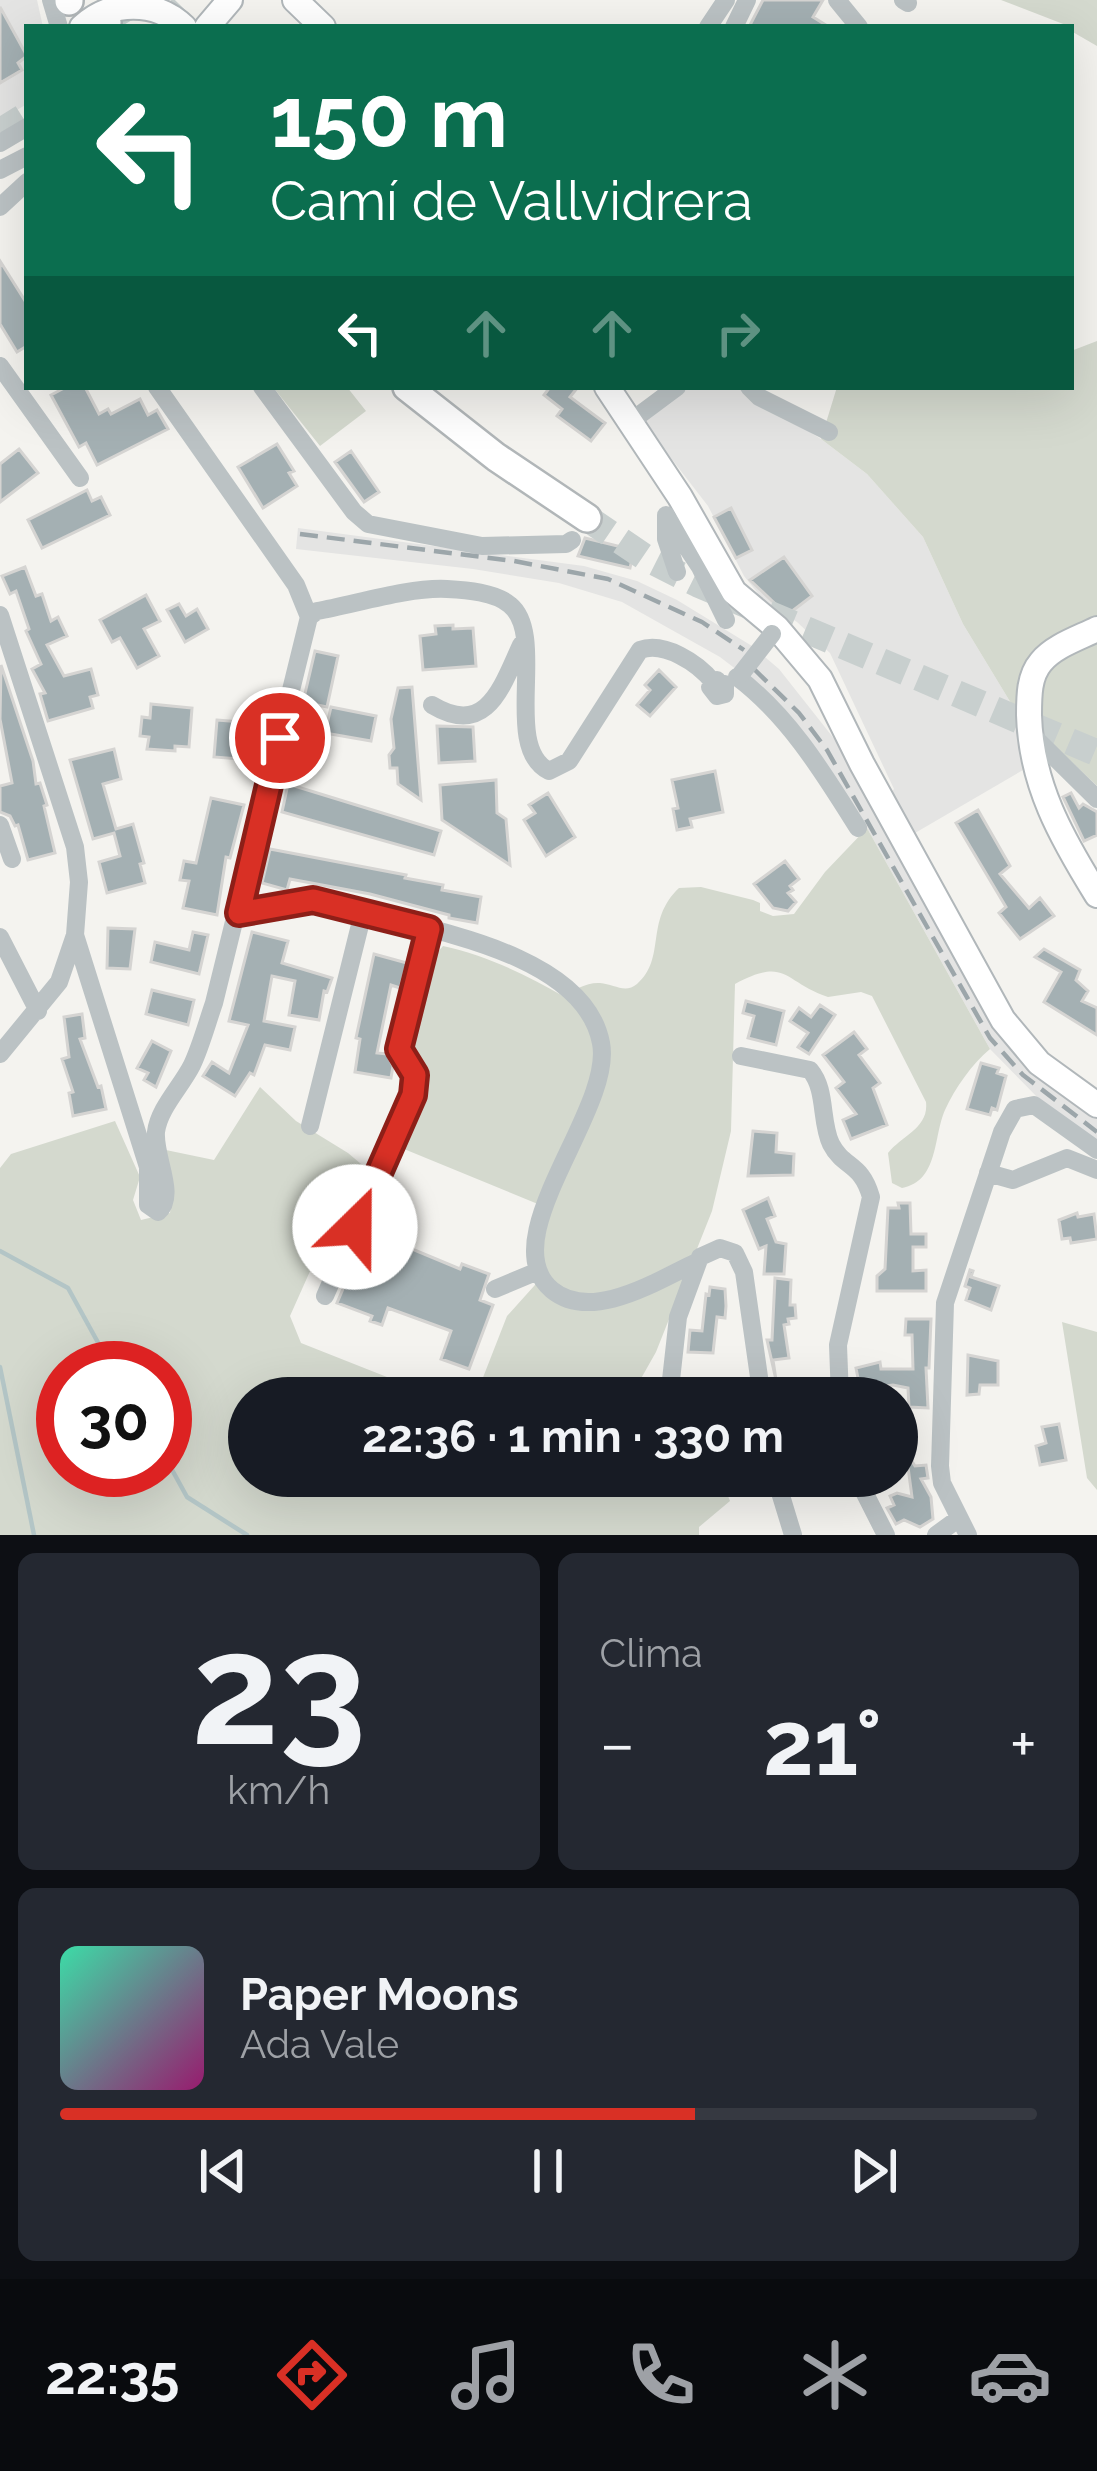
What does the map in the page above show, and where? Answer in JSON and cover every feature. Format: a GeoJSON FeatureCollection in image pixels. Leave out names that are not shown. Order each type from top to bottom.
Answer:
{"type":"FeatureCollection","features":[{"type":"Feature","properties":{"kind":"highway"},"geometry":{"type":"LineString","coordinates":[[416,392],[580,529]]}},
{"type":"Feature","properties":{"kind":"main road"},"geometry":{"type":"LineString","coordinates":[[210,24],[230,0]]}},
{"type":"Feature","properties":{"kind":"main road"},"geometry":{"type":"LineString","coordinates":[[296,0],[320,24]]}},
{"type":"Feature","properties":{"kind":"main road"},"geometry":{"type":"LineString","coordinates":[[98,24],[96,12],[112,4],[165,2]]}},
{"type":"Feature","properties":{"kind":"main road"},"geometry":{"type":"LineString","coordinates":[[609,390],[673,506],[734,592],[809,663],[830,696],[994,1008],[1039,1063],[1097,1105]]}},
{"type":"Feature","properties":{"kind":"main road"},"geometry":{"type":"LineString","coordinates":[[1097,629],[1050,652],[1037,666],[1030,692],[1030,734],[1042,794],[1097,895]]}},
{"type":"Feature","properties":{"kind":"street"},"geometry":{"type":"LineString","coordinates":[[837,0],[857,24]]}},
{"type":"Feature","properties":{"kind":"street"},"geometry":{"type":"LineString","coordinates":[[0,207],[24,191]]}},
{"type":"Feature","properties":{"kind":"street"},"geometry":{"type":"LineString","coordinates":[[0,366],[80,478]]}},
{"type":"Feature","properties":{"kind":"street"},"geometry":{"type":"LineString","coordinates":[[75,935],[148,1167],[148,1204],[158,1212],[166,1205],[167,1190],[158,1163],[156,1127],[193,1063],[239,913],[309,617],[296,585],[159,390]]}},
{"type":"Feature","properties":{"kind":"street"},"geometry":{"type":"LineString","coordinates":[[264,390],[353,512],[368,524],[482,545],[566,544],[580,529]]}},
{"type":"Feature","properties":{"kind":"street"},"geometry":{"type":"LineString","coordinates":[[630,422],[673,390]]}},
{"type":"Feature","properties":{"kind":"street"},"geometry":{"type":"LineString","coordinates":[[752,390],[829,432]]}},
{"type":"Feature","properties":{"kind":"street"},"geometry":{"type":"LineString","coordinates":[[673,506],[666,539],[677,572]]}},
{"type":"Feature","properties":{"kind":"street"},"geometry":{"type":"LineString","coordinates":[[673,506],[726,620]]}},
{"type":"Feature","properties":{"kind":"street"},"geometry":{"type":"LineString","coordinates":[[309,617],[317,611],[438,589],[508,603],[517,613],[523,640],[530,747],[534,759],[549,771],[569,761],[640,650],[663,647],[704,671],[760,694],[784,720],[858,828]]}},
{"type":"Feature","properties":{"kind":"street"},"geometry":{"type":"LineString","coordinates":[[0,615],[75,847],[79,882],[75,935],[59,982],[0,1054]]}},
{"type":"Feature","properties":{"kind":"street"},"geometry":{"type":"LineString","coordinates":[[729,679],[774,631]]}},
{"type":"Feature","properties":{"kind":"street"},"geometry":{"type":"LineString","coordinates":[[432,705],[448,715],[477,714],[485,709],[497,695],[523,640]]}},
{"type":"Feature","properties":{"kind":"street"},"geometry":{"type":"LineString","coordinates":[[1030,734],[1097,799]]}},
{"type":"Feature","properties":{"kind":"street"},"geometry":{"type":"LineString","coordinates":[[0,825],[12,859]]}},
{"type":"Feature","properties":{"kind":"street"},"geometry":{"type":"LineString","coordinates":[[239,913],[313,900],[429,929],[535,966],[584,1006],[603,1053],[600,1078],[538,1228],[534,1249],[538,1271],[561,1296],[592,1302],[637,1289],[697,1262],[709,1250],[730,1250],[741,1262],[759,1377]]}},
{"type":"Feature","properties":{"kind":"street"},"geometry":{"type":"LineString","coordinates":[[310,1126],[364,913]]}},
{"type":"Feature","properties":{"kind":"street"},"geometry":{"type":"LineString","coordinates":[[326,1296],[413,1095],[415,1075],[399,1049],[429,929]]}},
{"type":"Feature","properties":{"kind":"street"},"geometry":{"type":"LineString","coordinates":[[0,938],[38,1011]]}},
{"type":"Feature","properties":{"kind":"street"},"geometry":{"type":"LineString","coordinates":[[741,1056],[810,1070],[819,1087],[832,1147],[866,1180],[871,1197],[838,1345],[839,1377]]}},
{"type":"Feature","properties":{"kind":"street"},"geometry":{"type":"LineString","coordinates":[[936,1535],[963,1527],[942,1484],[940,1466],[942,1316],[1008,1118],[1024,1105],[1043,1111],[1097,1150]]}},
{"type":"Feature","properties":{"kind":"street"},"geometry":{"type":"LineString","coordinates":[[988,1173],[1012,1180],[1067,1158],[1097,1170]]}},
{"type":"Feature","properties":{"kind":"street"},"geometry":{"type":"LineString","coordinates":[[671,1377],[678,1317],[697,1262]]}},
{"type":"Feature","properties":{"kind":"street"},"geometry":{"type":"LineString","coordinates":[[495,1289],[538,1271]]}},
{"type":"Feature","properties":{"kind":"street"},"geometry":{"type":"LineString","coordinates":[[782,1497],[794,1535]]}},
{"type":"Feature","properties":{"kind":"street"},"geometry":{"type":"LineString","coordinates":[[867,1497],[886,1535]]}},
{"type":"Feature","properties":{"kind":"shaded area"},"geometry":{"type":"Polygon","coordinates":[[[0,0],[37,0],[42,24],[24,24],[24,106],[0,120],[0,0]]]}},
{"type":"Feature","properties":{"kind":"shaded area"},"geometry":{"type":"Polygon","coordinates":[[[1001,0],[1097,0],[1097,46],[1074,33],[1074,24],[1001,0]]]}},
{"type":"Feature","properties":{"kind":"shaded area"},"geometry":{"type":"Polygon","coordinates":[[[1097,341],[1097,786],[1049,740],[1023,770],[1020,718],[963,624],[923,537],[867,474],[821,439],[836,390],[1074,390],[1074,350],[1097,341]]]}},
{"type":"Feature","properties":{"kind":"shaded area"},"geometry":{"type":"Polygon","coordinates":[[[275,390],[349,390],[366,411],[320,446],[275,390]]]}},
{"type":"Feature","properties":{"kind":"shaded area"},"geometry":{"type":"Polygon","coordinates":[[[683,390],[743,390],[867,474],[923,537],[963,624],[1020,718],[1023,770],[915,833],[891,793],[894,789],[830,653],[797,622],[765,602],[744,576],[708,506],[643,422],[683,390]]]}},
{"type":"Feature","properties":{"kind":"shaded area"},"geometry":{"type":"Polygon","coordinates":[[[298,528],[584,566],[637,581],[677,600],[752,646],[779,669],[843,750],[990,1013],[1097,1115],[1097,1141],[1039,1099],[990,1049],[867,828],[815,749],[754,683],[720,657],[622,602],[559,583],[473,569],[296,549],[298,528]]]}},
{"type":"Feature","properties":{"kind":"shaded area"},"geometry":{"type":"Polygon","coordinates":[[[867,828],[990,1049],[949,1102],[923,1177],[902,1188],[892,1183],[888,1153],[919,1125],[926,1102],[872,996],[861,992],[828,997],[784,974],[752,976],[735,984],[731,1131],[712,1211],[642,1377],[483,1377],[507,1316],[543,1276],[540,1262],[550,1209],[404,1149],[422,1083],[410,1037],[412,1023],[437,953],[443,946],[475,955],[563,996],[595,983],[628,988],[646,974],[662,913],[679,888],[701,887],[753,900],[760,903],[760,911],[773,916],[794,914],[867,828]]]}},
{"type":"Feature","properties":{"kind":"shaded area"},"geometry":{"type":"Polygon","coordinates":[[[260,1087],[296,1121],[367,1169],[345,1216],[336,1213],[290,1316],[301,1343],[387,1377],[228,1377],[228,1497],[728,1497],[730,1501],[699,1527],[699,1535],[0,1535],[0,1168],[11,1154],[115,1121],[140,1177],[133,1200],[141,1220],[170,1213],[172,1192],[161,1149],[214,1160],[260,1087]]]}},
{"type":"Feature","properties":{"kind":"shaded area"},"geometry":{"type":"Polygon","coordinates":[[[1062,1322],[1097,1332],[1097,1490],[1087,1478],[1062,1322]]]}},
{"type":"Feature","properties":{"kind":"building"},"geometry":{"type":"Polygon","coordinates":[[[763,0],[823,0],[813,17],[824,24],[751,24],[763,0]]]}},
{"type":"Feature","properties":{"kind":"building"},"geometry":{"type":"Polygon","coordinates":[[[0,7],[24,58],[18,63],[22,70],[0,83],[0,7]]]}},
{"type":"Feature","properties":{"kind":"building"},"geometry":{"type":"Polygon","coordinates":[[[0,261],[24,299],[24,348],[17,352],[0,324],[0,261]]]}},
{"type":"Feature","properties":{"kind":"building"},"geometry":{"type":"Polygon","coordinates":[[[60,390],[87,390],[99,414],[108,409],[111,414],[140,399],[148,415],[157,410],[168,429],[97,465],[86,443],[79,447],[51,395],[60,390]]]}},
{"type":"Feature","properties":{"kind":"building"},"geometry":{"type":"Polygon","coordinates":[[[548,390],[576,390],[570,397],[605,423],[591,441],[557,416],[562,409],[544,395],[548,390]]]}},
{"type":"Feature","properties":{"kind":"building"},"geometry":{"type":"Polygon","coordinates":[[[277,444],[294,471],[289,473],[297,486],[263,508],[238,467],[277,444]]]}},
{"type":"Feature","properties":{"kind":"building"},"geometry":{"type":"Polygon","coordinates":[[[19,449],[38,473],[0,502],[0,464],[19,449]]]}},
{"type":"Feature","properties":{"kind":"building"},"geometry":{"type":"Polygon","coordinates":[[[351,451],[379,492],[364,502],[335,462],[351,451]]]}},
{"type":"Feature","properties":{"kind":"building"},"geometry":{"type":"Polygon","coordinates":[[[87,490],[92,501],[101,497],[110,515],[42,548],[28,520],[87,490]]]}},
{"type":"Feature","properties":{"kind":"building"},"geometry":{"type":"Polygon","coordinates":[[[731,508],[752,550],[736,558],[714,517],[731,508]]]}},
{"type":"Feature","properties":{"kind":"building"},"geometry":{"type":"Polygon","coordinates":[[[585,538],[634,550],[630,568],[578,556],[585,538]]]}},
{"type":"Feature","properties":{"kind":"building"},"geometry":{"type":"Polygon","coordinates":[[[784,557],[812,596],[787,615],[750,580],[784,557]]]}},
{"type":"Feature","properties":{"kind":"building"},"geometry":{"type":"Polygon","coordinates":[[[25,567],[36,596],[42,594],[51,621],[58,617],[67,636],[47,645],[64,676],[91,669],[98,695],[90,697],[93,708],[48,721],[40,694],[45,693],[32,669],[41,664],[16,591],[10,594],[2,576],[25,567]]]}},
{"type":"Feature","properties":{"kind":"building"},"geometry":{"type":"Polygon","coordinates":[[[146,595],[160,621],[144,629],[159,656],[137,668],[120,638],[112,642],[100,620],[146,595]]]}},
{"type":"Feature","properties":{"kind":"building"},"geometry":{"type":"Polygon","coordinates":[[[179,604],[186,616],[197,609],[208,629],[185,642],[167,610],[179,604]]]}},
{"type":"Feature","properties":{"kind":"building"},"geometry":{"type":"Polygon","coordinates":[[[453,625],[453,629],[473,628],[476,666],[423,670],[420,636],[436,634],[435,626],[453,625]]]}},
{"type":"Feature","properties":{"kind":"building"},"geometry":{"type":"Polygon","coordinates":[[[315,651],[338,656],[327,707],[303,702],[315,651]]]}},
{"type":"Feature","properties":{"kind":"building"},"geometry":{"type":"Polygon","coordinates":[[[1,665],[33,761],[36,784],[40,783],[47,805],[55,853],[28,860],[18,825],[0,812],[0,786],[12,783],[0,719],[1,665]]]}},
{"type":"Feature","properties":{"kind":"building"},"geometry":{"type":"Polygon","coordinates":[[[659,670],[676,687],[650,716],[637,705],[650,690],[645,685],[659,670]]]}},
{"type":"Feature","properties":{"kind":"building"},"geometry":{"type":"Polygon","coordinates":[[[412,687],[421,800],[398,784],[397,768],[390,768],[391,719],[398,688],[412,687]]]}},
{"type":"Feature","properties":{"kind":"building"},"geometry":{"type":"Polygon","coordinates":[[[151,704],[192,708],[189,747],[147,749],[149,737],[140,736],[142,717],[150,718],[151,704]]]}},
{"type":"Feature","properties":{"kind":"building"},"geometry":{"type":"Polygon","coordinates":[[[331,707],[376,716],[371,741],[325,733],[331,707]]]}},
{"type":"Feature","properties":{"kind":"building"},"geometry":{"type":"Polygon","coordinates":[[[217,720],[254,723],[251,760],[214,757],[217,720]]]}},
{"type":"Feature","properties":{"kind":"building"},"geometry":{"type":"Polygon","coordinates":[[[437,726],[473,727],[475,761],[439,763],[437,726]]]}},
{"type":"Feature","properties":{"kind":"building"},"geometry":{"type":"Polygon","coordinates":[[[114,749],[121,779],[103,784],[116,829],[133,824],[145,883],[107,893],[99,862],[120,856],[114,833],[93,839],[70,760],[114,749]]]}},
{"type":"Feature","properties":{"kind":"building"},"geometry":{"type":"Polygon","coordinates":[[[715,771],[723,812],[690,819],[692,827],[677,830],[672,780],[715,771]]]}},
{"type":"Feature","properties":{"kind":"building"},"geometry":{"type":"Polygon","coordinates":[[[496,780],[497,813],[506,819],[510,865],[442,820],[440,785],[496,780]]]}},
{"type":"Feature","properties":{"kind":"building"},"geometry":{"type":"Polygon","coordinates":[[[288,784],[441,831],[434,855],[282,812],[288,784]]]}},
{"type":"Feature","properties":{"kind":"building"},"geometry":{"type":"Polygon","coordinates":[[[548,793],[575,837],[546,856],[524,820],[535,813],[529,805],[548,793]]]}},
{"type":"Feature","properties":{"kind":"building"},"geometry":{"type":"Polygon","coordinates":[[[1071,793],[1079,808],[1083,804],[1097,812],[1097,835],[1084,841],[1063,797],[1071,793]]]}},
{"type":"Feature","properties":{"kind":"building"},"geometry":{"type":"Polygon","coordinates":[[[211,798],[244,805],[230,858],[226,857],[217,915],[183,908],[189,881],[180,880],[184,861],[196,863],[211,798]]]}},
{"type":"Feature","properties":{"kind":"building"},"geometry":{"type":"Polygon","coordinates":[[[978,810],[1010,866],[1000,874],[1029,908],[1040,898],[1054,916],[1020,939],[999,913],[1006,907],[956,823],[978,810]]]}},
{"type":"Feature","properties":{"kind":"building"},"geometry":{"type":"Polygon","coordinates":[[[270,849],[406,875],[443,885],[442,890],[481,897],[477,923],[370,894],[290,879],[287,890],[262,883],[270,849]]]}},
{"type":"Feature","properties":{"kind":"building"},"geometry":{"type":"Polygon","coordinates":[[[785,861],[799,879],[790,886],[793,890],[788,893],[796,902],[788,911],[773,908],[754,884],[785,861]]]}},
{"type":"Feature","properties":{"kind":"building"},"geometry":{"type":"Polygon","coordinates":[[[108,928],[135,929],[130,969],[107,968],[108,928]]]}},
{"type":"Feature","properties":{"kind":"building"},"geometry":{"type":"Polygon","coordinates":[[[193,932],[208,935],[199,974],[151,962],[155,942],[189,950],[193,932]]]}},
{"type":"Feature","properties":{"kind":"building"},"geometry":{"type":"Polygon","coordinates":[[[252,932],[288,941],[282,963],[332,978],[324,991],[319,1020],[289,1015],[295,981],[272,976],[264,1021],[295,1027],[290,1050],[265,1045],[254,1075],[250,1073],[235,1096],[203,1076],[212,1062],[229,1073],[248,1025],[229,1021],[252,932]]]}},
{"type":"Feature","properties":{"kind":"building"},"geometry":{"type":"Polygon","coordinates":[[[1044,949],[1080,970],[1076,980],[1088,991],[1082,1001],[1097,1008],[1097,1035],[1044,1002],[1061,972],[1035,957],[1044,949]]]}},
{"type":"Feature","properties":{"kind":"building"},"geometry":{"type":"Polygon","coordinates":[[[374,954],[407,963],[400,988],[391,985],[377,1053],[387,1054],[393,1066],[391,1078],[355,1072],[360,1039],[356,1038],[374,954]]]}},
{"type":"Feature","properties":{"kind":"building"},"geometry":{"type":"Polygon","coordinates":[[[152,990],[194,1000],[188,1025],[146,1014],[152,990]]]}},
{"type":"Feature","properties":{"kind":"building"},"geometry":{"type":"Polygon","coordinates":[[[746,1001],[784,1011],[776,1045],[748,1038],[754,1016],[743,1013],[746,1001]]]}},
{"type":"Feature","properties":{"kind":"building"},"geometry":{"type":"Polygon","coordinates":[[[820,1005],[835,1015],[809,1054],[798,1047],[808,1033],[790,1021],[799,1008],[811,1017],[820,1005]]]}},
{"type":"Feature","properties":{"kind":"building"},"geometry":{"type":"Polygon","coordinates":[[[82,1014],[85,1038],[80,1039],[106,1109],[73,1116],[69,1093],[73,1092],[62,1059],[69,1057],[64,1017],[82,1014]]]}},
{"type":"Feature","properties":{"kind":"building"},"geometry":{"type":"Polygon","coordinates":[[[854,1032],[867,1049],[859,1055],[880,1083],[873,1088],[887,1125],[851,1139],[843,1120],[856,1114],[836,1088],[844,1082],[823,1055],[854,1032]]]}},
{"type":"Feature","properties":{"kind":"building"},"geometry":{"type":"Polygon","coordinates":[[[152,1041],[171,1051],[156,1087],[144,1080],[148,1073],[137,1068],[152,1041]]]}},
{"type":"Feature","properties":{"kind":"building"},"geometry":{"type":"Polygon","coordinates":[[[981,1063],[999,1068],[997,1073],[1006,1076],[997,1110],[992,1108],[990,1115],[967,1109],[981,1063]]]}},
{"type":"Feature","properties":{"kind":"building"},"geometry":{"type":"Polygon","coordinates":[[[753,1131],[777,1133],[776,1152],[794,1154],[793,1175],[748,1176],[753,1131]]]}},
{"type":"Feature","properties":{"kind":"building"},"geometry":{"type":"Polygon","coordinates":[[[768,1198],[775,1216],[767,1219],[776,1242],[786,1244],[784,1274],[764,1274],[766,1246],[759,1249],[743,1210],[768,1198]]]}},
{"type":"Feature","properties":{"kind":"building"},"geometry":{"type":"Polygon","coordinates":[[[898,1203],[910,1203],[911,1234],[926,1234],[926,1247],[913,1247],[913,1271],[926,1270],[926,1291],[877,1291],[877,1276],[885,1269],[888,1208],[899,1208],[898,1203]]]}},
{"type":"Feature","properties":{"kind":"building"},"geometry":{"type":"Polygon","coordinates":[[[1077,1213],[1078,1217],[1094,1214],[1097,1239],[1071,1243],[1070,1238],[1062,1239],[1059,1220],[1077,1213]]]}},
{"type":"Feature","properties":{"kind":"building"},"geometry":{"type":"Polygon","coordinates":[[[388,1239],[460,1269],[462,1264],[489,1274],[480,1300],[493,1305],[469,1369],[441,1359],[451,1331],[388,1308],[382,1325],[370,1321],[372,1316],[337,1303],[363,1242],[384,1250],[388,1239]]]}},
{"type":"Feature","properties":{"kind":"building"},"geometry":{"type":"Polygon","coordinates":[[[970,1270],[971,1277],[999,1286],[991,1310],[966,1300],[970,1270]]]}},
{"type":"Feature","properties":{"kind":"building"},"geometry":{"type":"Polygon","coordinates":[[[775,1278],[791,1280],[790,1305],[795,1305],[796,1318],[784,1325],[789,1358],[773,1360],[776,1377],[767,1340],[772,1340],[775,1278]]]}},
{"type":"Feature","properties":{"kind":"building"},"geometry":{"type":"Polygon","coordinates":[[[710,1287],[725,1289],[725,1318],[717,1317],[713,1353],[688,1352],[690,1330],[702,1331],[710,1287]]]}},
{"type":"Feature","properties":{"kind":"building"},"geometry":{"type":"Polygon","coordinates":[[[906,1319],[931,1319],[928,1408],[918,1407],[918,1377],[858,1377],[856,1368],[880,1362],[881,1369],[913,1369],[912,1335],[905,1335],[906,1319]]]}},
{"type":"Feature","properties":{"kind":"building"},"geometry":{"type":"Polygon","coordinates":[[[968,1355],[998,1361],[998,1385],[980,1385],[979,1394],[967,1395],[968,1355]]]}},
{"type":"Feature","properties":{"kind":"building"},"geometry":{"type":"Polygon","coordinates":[[[1059,1424],[1066,1460],[1040,1465],[1036,1446],[1046,1443],[1042,1427],[1059,1424]]]}},
{"type":"Feature","properties":{"kind":"building"},"geometry":{"type":"Polygon","coordinates":[[[926,1465],[928,1478],[921,1479],[931,1497],[933,1519],[920,1527],[904,1520],[896,1524],[887,1508],[894,1505],[890,1497],[918,1497],[918,1466],[926,1465]]]}},
{"type":"Feature","properties":{"kind":"waterway"},"geometry":{"type":"LineString","coordinates":[[0,1251],[68,1288],[97,1341]]}},
{"type":"Feature","properties":{"kind":"waterway"},"geometry":{"type":"LineString","coordinates":[[0,1367],[34,1535]]}},
{"type":"Feature","properties":{"kind":"waterway"},"geometry":{"type":"LineString","coordinates":[[187,1497],[247,1535]]}},
{"type":"Feature","properties":{"kind":"tunnel"},"geometry":{"type":"LineString","coordinates":[[113,0],[127,24]]}},
{"type":"Feature","properties":{"kind":"tunnel"},"geometry":{"type":"LineString","coordinates":[[167,24],[190,0]]}},
{"type":"Feature","properties":{"kind":"tunnel"},"geometry":{"type":"LineString","coordinates":[[0,132],[24,117]]}},
{"type":"Feature","properties":{"kind":"tunnel"},"geometry":{"type":"LineString","coordinates":[[587,518],[646,558],[698,584],[1097,753]]}},
{"type":"Feature","properties":{"kind":"railway"},"geometry":{"type":"LineString","coordinates":[[300,534],[514,561],[608,579],[702,622],[744,650]]}},
{"type":"Feature","properties":{"kind":"railway"},"geometry":{"type":"LineString","coordinates":[[754,669],[799,713],[827,750],[990,1038],[1023,1075],[1097,1132]]}},
{"type":"Feature","properties":{"kind":"route"},"geometry":{"type":"LineString","coordinates":[[280,738],[239,913],[313,900],[429,929],[399,1049],[415,1075],[413,1095],[355,1227]]}}]}
